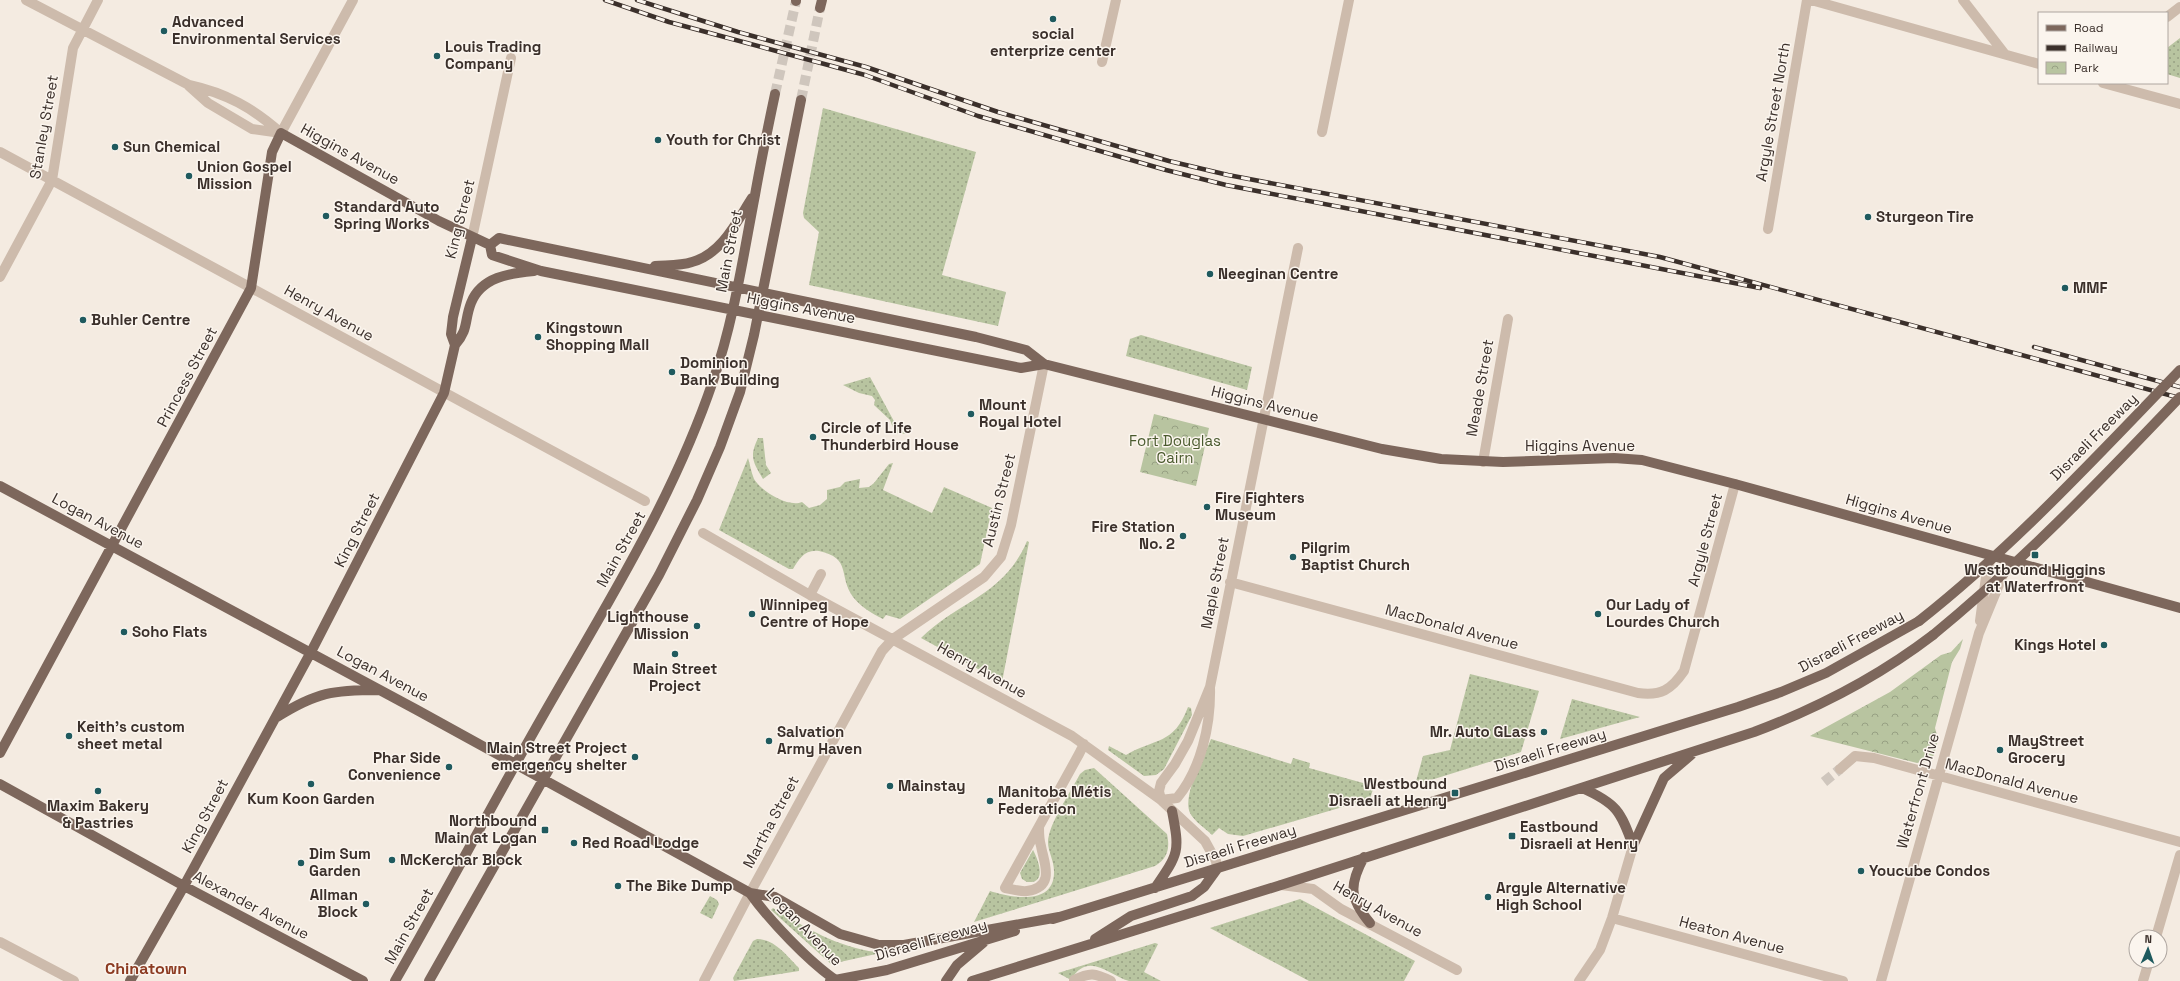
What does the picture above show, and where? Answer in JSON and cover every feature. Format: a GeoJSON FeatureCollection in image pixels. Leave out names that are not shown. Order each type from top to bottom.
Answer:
{"type":"FeatureCollection","features":[{"type":"Feature","properties":{"kind":"main road","name":"Main Street"},"geometry":{"type":"LineString","coordinates":[[395,981],[516,763],[660,510],[706,401],[719,363],[738,287],[775,94]]}},
{"type":"Feature","properties":{"kind":"main road"},"geometry":{"type":"LineString","coordinates":[[430,981],[659,575],[697,500],[731,418],[747,366],[801,100]]}},
{"type":"Feature","properties":{"kind":"main road","name":"Higgins Avenue"},"geometry":{"type":"LineString","coordinates":[[281,133],[472,238],[490,245]]}},
{"type":"Feature","properties":{"kind":"main road","name":"Princess Street"},"geometry":{"type":"LineString","coordinates":[[0,753],[251,288],[272,152],[281,133]]}},
{"type":"Feature","properties":{"kind":"main road"},"geometry":{"type":"LineString","coordinates":[[644,268],[692,262],[711,253],[727,236],[755,192]]}},
{"type":"Feature","properties":{"kind":"main road","name":"King Street"},"geometry":{"type":"LineString","coordinates":[[130,981],[184,886],[311,652],[444,393],[455,346],[451,334],[453,317],[472,238]]}},
{"type":"Feature","properties":{"kind":"main road","name":"Higgins Avenue"},"geometry":{"type":"LineString","coordinates":[[490,245],[498,238],[932,327],[1014,346],[1026,350],[1044,364],[1382,449],[1441,459],[1483,462],[1614,458],[1636,460],[1736,484],[2180,608]]}},
{"type":"Feature","properties":{"kind":"main road","name":"Higgins Avenue"},"geometry":{"type":"LineString","coordinates":[[490,245],[492,255],[541,271],[1021,368],[1044,364]]}},
{"type":"Feature","properties":{"kind":"main road"},"geometry":{"type":"LineString","coordinates":[[455,346],[463,336],[471,303],[476,293],[489,281],[514,272],[541,271]]}},
{"type":"Feature","properties":{"kind":"main road","name":"Disraeli Freeway"},"geometry":{"type":"LineString","coordinates":[[834,981],[887,970],[1217,869],[1781,692],[1826,673],[1919,621],[1963,587],[2104,450],[2180,370]]}},
{"type":"Feature","properties":{"kind":"main road"},"geometry":{"type":"LineString","coordinates":[[977,980],[1281,885],[1364,856],[1694,753],[1760,730],[1824,703],[1883,670],[1933,635],[1981,595],[2119,461],[2180,397]]}},
{"type":"Feature","properties":{"kind":"main road","name":"Logan Avenue"},"geometry":{"type":"LineString","coordinates":[[0,486],[544,778],[750,893],[775,897],[840,934],[879,945],[904,944],[1059,917]]}},
{"type":"Feature","properties":{"kind":"main road"},"geometry":{"type":"LineString","coordinates":[[275,718],[317,696],[344,690],[380,690]]}},
{"type":"Feature","properties":{"kind":"main road"},"geometry":{"type":"LineString","coordinates":[[1633,846],[1664,778],[1694,753]]}},
{"type":"Feature","properties":{"kind":"main road","name":"Alexander Avenue"},"geometry":{"type":"LineString","coordinates":[[0,784],[184,886],[363,981]]}},
{"type":"Feature","properties":{"kind":"main road"},"geometry":{"type":"LineString","coordinates":[[1582,788],[1600,796],[1619,813],[1624,821],[1633,846]]}},
{"type":"Feature","properties":{"kind":"main road"},"geometry":{"type":"LineString","coordinates":[[1155,888],[1175,860],[1177,834],[1172,811]]}},
{"type":"Feature","properties":{"kind":"main road"},"geometry":{"type":"LineString","coordinates":[[1364,856],[1354,878],[1353,892],[1356,904],[1370,923]]}},
{"type":"Feature","properties":{"kind":"main road"},"geometry":{"type":"LineString","coordinates":[[1084,946],[1131,916],[1192,896],[1204,888],[1217,869]]}},
{"type":"Feature","properties":{"kind":"main road","name":"Logan Avenue"},"geometry":{"type":"LineString","coordinates":[[750,893],[762,910],[834,981]]}},
{"type":"Feature","properties":{"kind":"main road"},"geometry":{"type":"LineString","coordinates":[[946,981],[957,965],[986,940]]}},
{"type":"Feature","properties":{"kind":"street","name":"Higgins Avenue"},"geometry":{"type":"LineString","coordinates":[[26,0],[189,85],[213,90],[259,113],[281,133]]}},
{"type":"Feature","properties":{"kind":"street","name":"Stanley Street"},"geometry":{"type":"LineString","coordinates":[[0,277],[52,180],[72,48],[98,0]]}},
{"type":"Feature","properties":{"kind":"street","name":"Princess Street"},"geometry":{"type":"LineString","coordinates":[[281,133],[353,0]]}},
{"type":"Feature","properties":{"kind":"street"},"geometry":{"type":"LineString","coordinates":[[1102,62],[1116,0]]}},
{"type":"Feature","properties":{"kind":"street"},"geometry":{"type":"LineString","coordinates":[[1322,132],[1349,0]]}},
{"type":"Feature","properties":{"kind":"street","name":"Argyle Street North"},"geometry":{"type":"LineString","coordinates":[[1768,229],[1807,0]]}},
{"type":"Feature","properties":{"kind":"street"},"geometry":{"type":"LineString","coordinates":[[1812,0],[2038,64]]}},
{"type":"Feature","properties":{"kind":"street"},"geometry":{"type":"LineString","coordinates":[[1963,0],[2004,53]]}},
{"type":"Feature","properties":{"kind":"street"},"geometry":{"type":"LineString","coordinates":[[2168,16],[2180,7]]}},
{"type":"Feature","properties":{"kind":"street","name":"King Street"},"geometry":{"type":"LineString","coordinates":[[472,238],[511,58]]}},
{"type":"Feature","properties":{"kind":"street"},"geometry":{"type":"LineString","coordinates":[[2107,84],[2180,104]]}},
{"type":"Feature","properties":{"kind":"street","name":"Higgins Avenue"},"geometry":{"type":"LineString","coordinates":[[189,85],[208,103],[252,129],[281,133]]}},
{"type":"Feature","properties":{"kind":"street","name":"Henry Avenue"},"geometry":{"type":"LineString","coordinates":[[0,152],[645,501]]}},
{"type":"Feature","properties":{"kind":"street","name":"Maple Street"},"geometry":{"type":"LineString","coordinates":[[1210,688],[1188,741],[1175,764],[1161,783],[1159,791],[1161,800],[1177,798],[1187,786],[1205,736],[1210,709],[1210,688],[1230,582],[1298,248]]}},
{"type":"Feature","properties":{"kind":"street","name":"Meade Street"},"geometry":{"type":"LineString","coordinates":[[1483,462],[1508,319]]}},
{"type":"Feature","properties":{"kind":"street","name":"Austin Street"},"geometry":{"type":"LineString","coordinates":[[893,639],[984,577],[1001,557],[1011,525],[1044,364]]}},
{"type":"Feature","properties":{"kind":"street","name":"Argyle Street"},"geometry":{"type":"LineString","coordinates":[[1666,690],[1677,681],[1684,671],[1736,484]]}},
{"type":"Feature","properties":{"kind":"street","name":"Henry Avenue"},"geometry":{"type":"LineString","coordinates":[[703,533],[810,595],[1084,744],[1161,800],[1205,841],[1216,861],[1217,869]]}},
{"type":"Feature","properties":{"kind":"street","name":"Waterfront Drive"},"geometry":{"type":"LineString","coordinates":[[1979,633],[1986,577],[1991,556]]}},
{"type":"Feature","properties":{"kind":"street","name":"Waterfront Drive"},"geometry":{"type":"LineString","coordinates":[[1881,981],[1937,776],[1979,633],[2002,580],[2008,560]]}},
{"type":"Feature","properties":{"kind":"street"},"geometry":{"type":"LineString","coordinates":[[810,595],[821,574]]}},
{"type":"Feature","properties":{"kind":"street","name":"MacDonald Avenue"},"geometry":{"type":"LineString","coordinates":[[1230,582],[1638,693],[1652,695],[1666,690]]}},
{"type":"Feature","properties":{"kind":"street","name":"Martha Street"},"geometry":{"type":"LineString","coordinates":[[704,981],[857,696],[882,652],[893,639]]}},
{"type":"Feature","properties":{"kind":"street"},"geometry":{"type":"LineString","coordinates":[[1039,827],[1040,845],[1047,867],[1046,878],[1039,887],[1027,892],[1005,888],[1084,744]]}},
{"type":"Feature","properties":{"kind":"street","name":"MacDonald Avenue"},"geometry":{"type":"LineString","coordinates":[[1840,769],[1855,756],[1874,758],[2180,842]]}},
{"type":"Feature","properties":{"kind":"street"},"geometry":{"type":"LineString","coordinates":[[1579,981],[1600,950],[1612,918],[1633,846]]}},
{"type":"Feature","properties":{"kind":"street"},"geometry":{"type":"LineString","coordinates":[[2158,929],[2180,855]]}},
{"type":"Feature","properties":{"kind":"street","name":"Henry Avenue"},"geometry":{"type":"LineString","coordinates":[[1281,885],[1313,889],[1341,909],[1457,970]]}},
{"type":"Feature","properties":{"kind":"street","name":"Heaton Avenue"},"geometry":{"type":"LineString","coordinates":[[1612,918],[1843,981]]}},
{"type":"Feature","properties":{"kind":"street"},"geometry":{"type":"LineString","coordinates":[[0,942],[74,981]]}},
{"type":"Feature","properties":{"kind":"street"},"geometry":{"type":"LineString","coordinates":[[2144,981],[2147,969]]}},
{"type":"Feature","properties":{"kind":"street"},"geometry":{"type":"LineString","coordinates":[[1074,980],[1086,974],[1098,974],[1111,981]]}},
{"type":"Feature","properties":{"kind":"green space"},"geometry":{"type":"Polygon","coordinates":[[[2180,38],[2180,78],[2168,74],[2168,47],[2180,38]]]}},
{"type":"Feature","properties":{"kind":"green space"},"geometry":{"type":"Polygon","coordinates":[[[823,108],[976,152],[942,275],[1006,292],[998,326],[809,285],[819,232],[804,218],[803,213],[823,108]]]}},
{"type":"Feature","properties":{"kind":"green space"},"geometry":{"type":"Polygon","coordinates":[[[1141,335],[1252,367],[1247,390],[1126,356],[1130,339],[1141,335]]]}},
{"type":"Feature","properties":{"kind":"green space"},"geometry":{"type":"Polygon","coordinates":[[[870,377],[896,425],[906,434],[895,433],[890,420],[874,405],[875,400],[872,396],[859,393],[843,385],[870,377]]]}},
{"type":"Feature","properties":{"kind":"green space","name":"Fort Douglas Cairn"},"geometry":{"type":"Polygon","coordinates":[[[1154,414],[1209,428],[1196,486],[1140,472],[1154,414]]]}},
{"type":"Feature","properties":{"kind":"green space"},"geometry":{"type":"Polygon","coordinates":[[[758,438],[763,438],[766,465],[771,473],[763,479],[753,459],[755,445],[758,438]]]}},
{"type":"Feature","properties":{"kind":"green space"},"geometry":{"type":"Polygon","coordinates":[[[748,458],[752,474],[757,484],[783,501],[790,503],[802,502],[809,508],[820,505],[827,499],[827,490],[840,487],[845,482],[860,479],[859,488],[869,487],[889,464],[893,463],[883,490],[932,513],[944,487],[992,508],[980,564],[900,619],[886,615],[883,619],[866,610],[853,597],[840,563],[836,558],[829,554],[819,551],[806,553],[800,558],[793,569],[789,569],[719,530],[748,458]]]}},
{"type":"Feature","properties":{"kind":"green space"},"geometry":{"type":"Polygon","coordinates":[[[1027,541],[1029,542],[1002,682],[921,638],[935,625],[993,586],[1006,574],[1017,559],[1027,541]]]}},
{"type":"Feature","properties":{"kind":"green space"},"geometry":{"type":"Polygon","coordinates":[[[1963,639],[1960,649],[1952,662],[1935,728],[1938,739],[1934,755],[1928,761],[1917,763],[1810,736],[1890,692],[1941,655],[1951,652],[1963,639]]]}},
{"type":"Feature","properties":{"kind":"green space"},"geometry":{"type":"Polygon","coordinates":[[[1470,674],[1539,691],[1521,752],[1415,785],[1423,756],[1450,750],[1470,674]]]}},
{"type":"Feature","properties":{"kind":"green space"},"geometry":{"type":"Polygon","coordinates":[[[1572,699],[1640,717],[1560,739],[1572,699]]]}},
{"type":"Feature","properties":{"kind":"green space"},"geometry":{"type":"Polygon","coordinates":[[[1188,707],[1191,708],[1192,715],[1164,769],[1156,775],[1144,776],[1108,750],[1109,746],[1126,755],[1163,739],[1176,728],[1183,719],[1188,707]]]}},
{"type":"Feature","properties":{"kind":"green space"},"geometry":{"type":"Polygon","coordinates":[[[1211,739],[1291,764],[1293,758],[1310,763],[1309,768],[1374,786],[1370,799],[1243,836],[1228,834],[1219,828],[1212,835],[1192,816],[1188,805],[1191,786],[1211,739]]]}},
{"type":"Feature","properties":{"kind":"green space"},"geometry":{"type":"Polygon","coordinates":[[[1094,768],[1167,834],[1168,848],[1163,860],[1155,866],[974,922],[990,891],[1009,896],[1031,897],[1040,895],[1048,890],[1052,882],[1054,871],[1048,844],[1051,828],[1080,774],[1085,770],[1094,768]]]}},
{"type":"Feature","properties":{"kind":"green space"},"geometry":{"type":"Polygon","coordinates":[[[1033,850],[1040,871],[1037,879],[1033,882],[1027,882],[1022,879],[1020,873],[1033,850]]]}},
{"type":"Feature","properties":{"kind":"green space"},"geometry":{"type":"Polygon","coordinates":[[[710,896],[717,900],[719,904],[712,919],[700,913],[710,896]]]}},
{"type":"Feature","properties":{"kind":"green space"},"geometry":{"type":"Polygon","coordinates":[[[1300,899],[1415,961],[1404,981],[1309,981],[1210,928],[1300,899]]]}},
{"type":"Feature","properties":{"kind":"green space"},"geometry":{"type":"Polygon","coordinates":[[[773,908],[822,936],[848,946],[876,952],[876,954],[831,964],[771,910],[773,908]]]}},
{"type":"Feature","properties":{"kind":"green space"},"geometry":{"type":"Polygon","coordinates":[[[757,939],[775,945],[799,968],[799,971],[734,981],[733,978],[753,941],[757,939]]]}},
{"type":"Feature","properties":{"kind":"green space"},"geometry":{"type":"Polygon","coordinates":[[[1155,943],[1158,944],[1144,972],[1161,981],[1129,981],[1099,967],[1092,966],[1085,967],[1078,971],[1071,980],[1058,973],[1155,943]]]}},
{"type":"Feature","properties":{"kind":"tunnel"},"geometry":{"type":"LineString","coordinates":[[775,94],[796,1]]}},
{"type":"Feature","properties":{"kind":"tunnel"},"geometry":{"type":"LineString","coordinates":[[801,100],[820,8]]}},
{"type":"Feature","properties":{"kind":"tunnel"},"geometry":{"type":"LineString","coordinates":[[1824,782],[1840,769]]}},
{"type":"Feature","properties":{"kind":"railway"},"geometry":{"type":"LineString","coordinates":[[605,0],[669,22],[865,75],[978,116],[1166,170],[1226,185],[1760,288]]}},
{"type":"Feature","properties":{"kind":"railway"},"geometry":{"type":"LineString","coordinates":[[637,0],[738,32],[866,67],[998,112],[1169,161],[1228,175],[1660,257],[2180,398]]}},
{"type":"Feature","properties":{"kind":"railway"},"geometry":{"type":"LineString","coordinates":[[2034,347],[2180,387]]}},
{"type":"Feature","properties":{"kind":"place","name":"social enterprize center"},"geometry":{"type":"Point","coordinates":[1053,19]}},
{"type":"Feature","properties":{"kind":"place","name":"Advanced Environmental Services"},"geometry":{"type":"Point","coordinates":[164,31]}},
{"type":"Feature","properties":{"kind":"place","name":"Louis Trading Company"},"geometry":{"type":"Point","coordinates":[437,56]}},
{"type":"Feature","properties":{"kind":"place","name":"Youth for Christ"},"geometry":{"type":"Point","coordinates":[658,140]}},
{"type":"Feature","properties":{"kind":"place","name":"Sun Chemical"},"geometry":{"type":"Point","coordinates":[115,147]}},
{"type":"Feature","properties":{"kind":"place","name":"Union Gospel Mission"},"geometry":{"type":"Point","coordinates":[189,176]}},
{"type":"Feature","properties":{"kind":"place","name":"Standard Auto Spring Works"},"geometry":{"type":"Point","coordinates":[326,216]}},
{"type":"Feature","properties":{"kind":"place","name":"Sturgeon Tire"},"geometry":{"type":"Point","coordinates":[1868,217]}},
{"type":"Feature","properties":{"kind":"place","name":"Neeginan Centre"},"geometry":{"type":"Point","coordinates":[1210,274]}},
{"type":"Feature","properties":{"kind":"place","name":"MMF"},"geometry":{"type":"Point","coordinates":[2065,288]}},
{"type":"Feature","properties":{"kind":"place","name":"Buhler Centre"},"geometry":{"type":"Point","coordinates":[83,320]}},
{"type":"Feature","properties":{"kind":"place","name":"Kingstown Shopping Mall"},"geometry":{"type":"Point","coordinates":[538,337]}},
{"type":"Feature","properties":{"kind":"place","name":"Dominion Bank Building"},"geometry":{"type":"Point","coordinates":[672,372]}},
{"type":"Feature","properties":{"kind":"place","name":"Mount Royal Hotel"},"geometry":{"type":"Point","coordinates":[971,414]}},
{"type":"Feature","properties":{"kind":"place","name":"Circle of Life Thunderbird House"},"geometry":{"type":"Point","coordinates":[813,437]}},
{"type":"Feature","properties":{"kind":"place","name":"Fire Fighters Museum"},"geometry":{"type":"Point","coordinates":[1207,507]}},
{"type":"Feature","properties":{"kind":"place","name":"Fire Station No. 2"},"geometry":{"type":"Point","coordinates":[1183,536]}},
{"type":"Feature","properties":{"kind":"place","name":"Westbound Higgins at Waterfront"},"geometry":{"type":"Point","coordinates":[2035,555]}},
{"type":"Feature","properties":{"kind":"place","name":"Pilgrim Baptist Church"},"geometry":{"type":"Point","coordinates":[1293,557]}},
{"type":"Feature","properties":{"kind":"place","name":"Winnipeg Centre of Hope"},"geometry":{"type":"Point","coordinates":[752,614]}},
{"type":"Feature","properties":{"kind":"place","name":"Our Lady of Lourdes Church"},"geometry":{"type":"Point","coordinates":[1598,614]}},
{"type":"Feature","properties":{"kind":"place","name":"Lighthouse Mission"},"geometry":{"type":"Point","coordinates":[697,626]}},
{"type":"Feature","properties":{"kind":"place","name":"Soho Flats"},"geometry":{"type":"Point","coordinates":[124,632]}},
{"type":"Feature","properties":{"kind":"place","name":"Kings Hotel"},"geometry":{"type":"Point","coordinates":[2104,645]}},
{"type":"Feature","properties":{"kind":"place","name":"Main Street Project"},"geometry":{"type":"Point","coordinates":[675,654]}},
{"type":"Feature","properties":{"kind":"place","name":"Mr. Auto GLass"},"geometry":{"type":"Point","coordinates":[1544,732]}},
{"type":"Feature","properties":{"kind":"place","name":"Keith's custom sheet metal"},"geometry":{"type":"Point","coordinates":[69,736]}},
{"type":"Feature","properties":{"kind":"place","name":"Salvation Army Haven"},"geometry":{"type":"Point","coordinates":[769,741]}},
{"type":"Feature","properties":{"kind":"place","name":"MayStreet Grocery"},"geometry":{"type":"Point","coordinates":[2000,750]}},
{"type":"Feature","properties":{"kind":"place","name":"Main Street Project emergency shelter"},"geometry":{"type":"Point","coordinates":[635,757]}},
{"type":"Feature","properties":{"kind":"place","name":"Phar Side Convenience"},"geometry":{"type":"Point","coordinates":[449,767]}},
{"type":"Feature","properties":{"kind":"place","name":"Kum Koon Garden"},"geometry":{"type":"Point","coordinates":[311,784]}},
{"type":"Feature","properties":{"kind":"place","name":"Mainstay"},"geometry":{"type":"Point","coordinates":[890,786]}},
{"type":"Feature","properties":{"kind":"place","name":"Maxim Bakery & Pastries"},"geometry":{"type":"Point","coordinates":[98,791]}},
{"type":"Feature","properties":{"kind":"place","name":"Westbound Disraeli at Henry"},"geometry":{"type":"Point","coordinates":[1455,793]}},
{"type":"Feature","properties":{"kind":"place","name":"Manitoba Métis Federation"},"geometry":{"type":"Point","coordinates":[990,801]}},
{"type":"Feature","properties":{"kind":"place","name":"Northbound Main at Logan"},"geometry":{"type":"Point","coordinates":[545,830]}},
{"type":"Feature","properties":{"kind":"place","name":"Eastbound Disraeli at Henry"},"geometry":{"type":"Point","coordinates":[1512,836]}},
{"type":"Feature","properties":{"kind":"place","name":"Red Road Lodge"},"geometry":{"type":"Point","coordinates":[574,843]}},
{"type":"Feature","properties":{"kind":"place","name":"McKerchar Block"},"geometry":{"type":"Point","coordinates":[392,860]}},
{"type":"Feature","properties":{"kind":"place","name":"Dim Sum Garden"},"geometry":{"type":"Point","coordinates":[301,863]}},
{"type":"Feature","properties":{"kind":"place","name":"Youcube Condos"},"geometry":{"type":"Point","coordinates":[1861,871]}},
{"type":"Feature","properties":{"kind":"place","name":"The Bike Dump"},"geometry":{"type":"Point","coordinates":[618,886]}},
{"type":"Feature","properties":{"kind":"place","name":"Argyle Alternative High School"},"geometry":{"type":"Point","coordinates":[1488,897]}},
{"type":"Feature","properties":{"kind":"place","name":"Allman Block"},"geometry":{"type":"Point","coordinates":[366,904]}},
{"type":"Feature","properties":{"kind":"district","name":"Chinatown"},"geometry":{"type":"Point","coordinates":[146,968]}}]}
